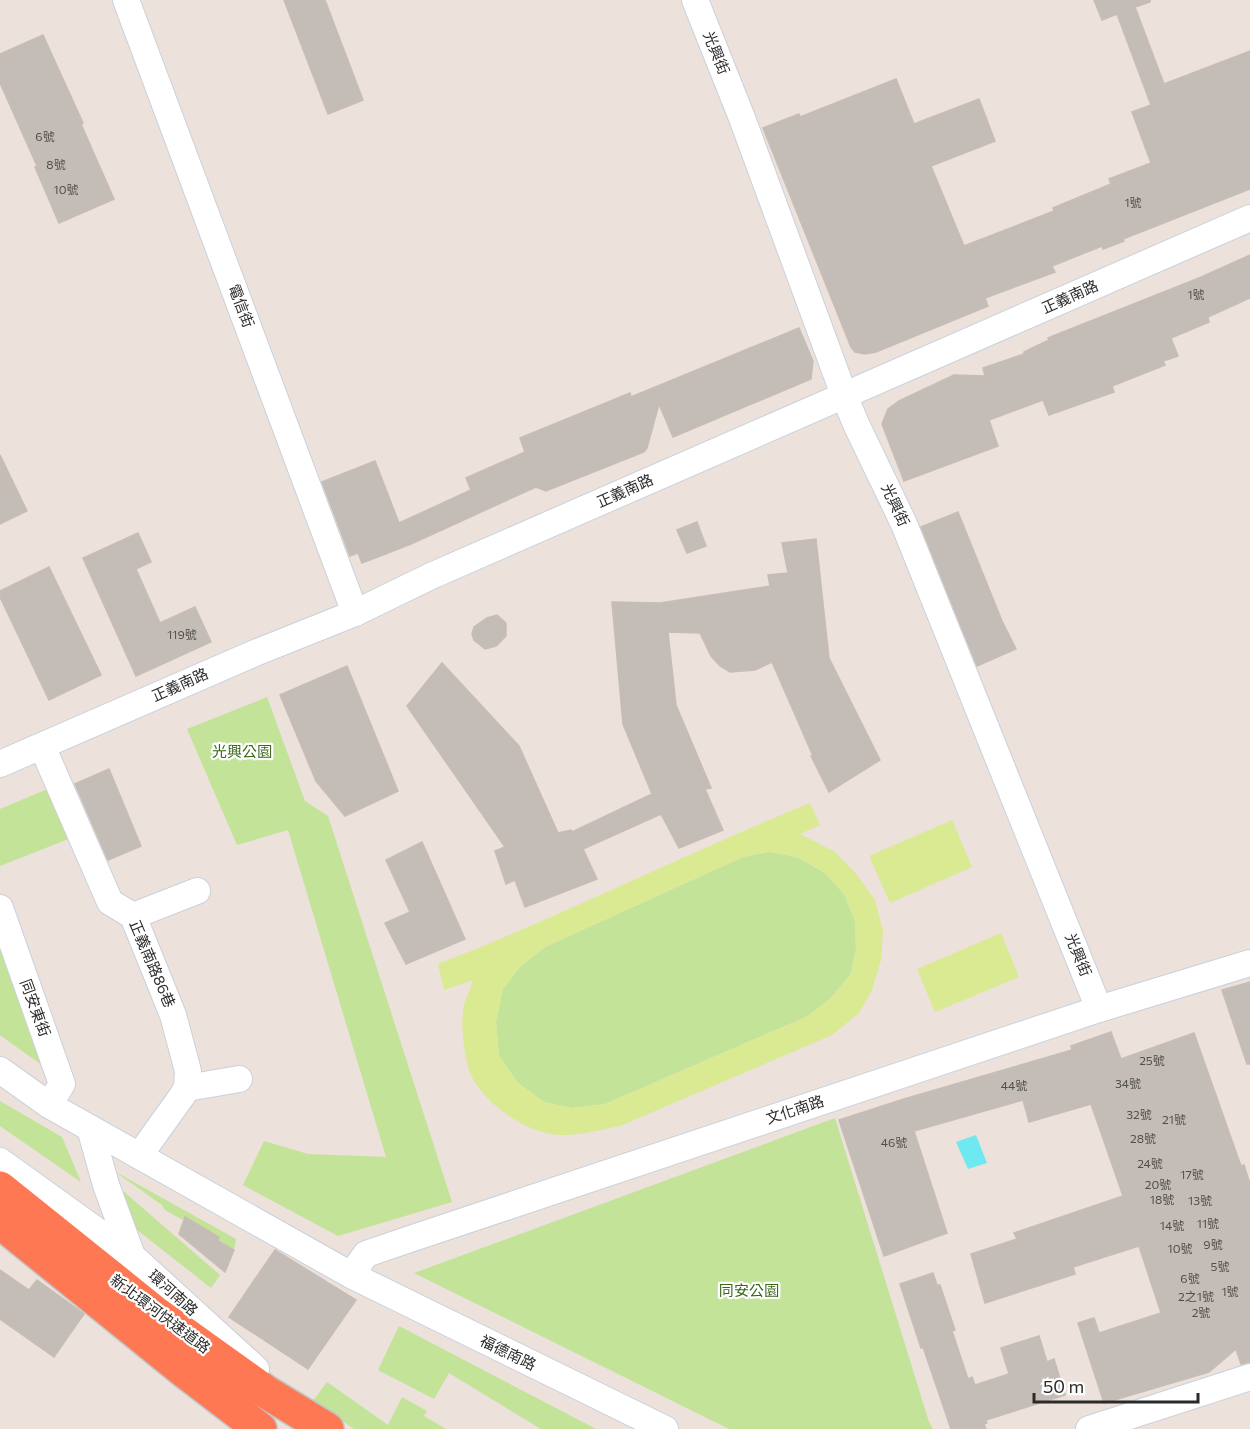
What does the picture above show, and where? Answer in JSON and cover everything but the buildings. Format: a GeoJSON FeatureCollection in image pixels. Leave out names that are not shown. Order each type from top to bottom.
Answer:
{"type":"FeatureCollection","features":[{"type":"Feature","properties":{"kind":"highway","name":"新北環河快速道路"},"geometry":{"type":"LineString","coordinates":[[0,1188],[158,1314],[266,1392],[327,1429]]}},
{"type":"Feature","properties":{"kind":"highway","name":"新北環河快速道路"},"geometry":{"type":"LineString","coordinates":[[0,1222],[184,1371],[260,1429]]}},
{"type":"Feature","properties":{"kind":"highway"},"geometry":{"type":"LineString","coordinates":[[61,1270],[155,1328],[227,1385],[290,1429]]}},
{"type":"Feature","properties":{"kind":"street","name":"電信街"},"geometry":{"type":"LineString","coordinates":[[126,0],[355,613]]}},
{"type":"Feature","properties":{"kind":"street","name":"光興街"},"geometry":{"type":"LineString","coordinates":[[695,0],[742,118],[844,395],[904,524],[1099,1009]]}},
{"type":"Feature","properties":{"kind":"street","name":"正義南路"},"geometry":{"type":"LineString","coordinates":[[0,764],[255,652],[355,613],[430,576],[1250,218]]}},
{"type":"Feature","properties":{"kind":"street","name":"正義南路86巷"},"geometry":{"type":"LineString","coordinates":[[42,746],[110,902],[133,916],[173,1015],[188,1071],[187,1088]]}},
{"type":"Feature","properties":{"kind":"street"},"geometry":{"type":"LineString","coordinates":[[133,916],[197,891]]}},
{"type":"Feature","properties":{"kind":"street","name":"同安東街"},"geometry":{"type":"LineString","coordinates":[[0,908],[62,1083],[49,1105]]}},
{"type":"Feature","properties":{"kind":"street","name":"文化南路"},"geometry":{"type":"LineString","coordinates":[[351,1275],[366,1254],[1099,1009],[1250,963]]}},
{"type":"Feature","properties":{"kind":"street","name":"福德南路"},"geometry":{"type":"LineString","coordinates":[[0,1070],[49,1105],[351,1275],[665,1429]]}},
{"type":"Feature","properties":{"kind":"street"},"geometry":{"type":"LineString","coordinates":[[139,1156],[187,1088],[238,1079]]}},
{"type":"Feature","properties":{"kind":"street"},"geometry":{"type":"LineString","coordinates":[[90,1128],[106,1185],[132,1256]]}},
{"type":"Feature","properties":{"kind":"street","name":"環河南路"},"geometry":{"type":"LineString","coordinates":[[0,1161],[132,1256],[291,1401],[342,1429]]}},
{"type":"Feature","properties":{"kind":"street"},"geometry":{"type":"LineString","coordinates":[[0,1231],[242,1429]]}},
{"type":"Feature","properties":{"kind":"street"},"geometry":{"type":"LineString","coordinates":[[1089,1429],[1250,1377]]}},
{"type":"Feature","properties":{"kind":"green space","name":"光興公園"},"geometry":{"type":"Polygon","coordinates":[[[267,697],[305,801],[328,816],[452,1202],[338,1236],[243,1185],[264,1141],[308,1154],[386,1157],[288,830],[237,845],[187,729],[267,697]]]}},
{"type":"Feature","properties":{"kind":"green space"},"geometry":{"type":"Polygon","coordinates":[[[50,788],[71,838],[0,866],[0,809],[50,788]]]}},
{"type":"Feature","properties":{"kind":"green space"},"geometry":{"type":"Polygon","coordinates":[[[810,803],[820,825],[800,834],[835,852],[857,875],[875,900],[883,931],[881,960],[872,990],[859,1013],[832,1035],[620,1126],[576,1134],[551,1134],[518,1121],[487,1098],[473,1079],[467,1064],[464,1046],[463,1011],[473,980],[444,990],[438,964],[810,803]],[[768,852],[743,857],[545,947],[520,967],[503,989],[496,1022],[499,1055],[517,1082],[544,1102],[572,1108],[605,1104],[808,1016],[831,998],[851,974],[856,949],[855,921],[844,894],[825,873],[797,857],[768,852]]]}},
{"type":"Feature","properties":{"kind":"green space"},"geometry":{"type":"Polygon","coordinates":[[[952,820],[972,867],[890,903],[869,856],[952,820]]]}},
{"type":"Feature","properties":{"kind":"green space"},"geometry":{"type":"Polygon","coordinates":[[[768,852],[797,857],[825,873],[844,894],[855,921],[856,949],[851,974],[831,998],[808,1016],[605,1104],[572,1108],[544,1102],[517,1082],[499,1055],[496,1022],[503,989],[520,967],[545,947],[743,857],[768,852]]]}},
{"type":"Feature","properties":{"kind":"green space"},"geometry":{"type":"Polygon","coordinates":[[[1001,933],[1019,977],[935,1012],[917,969],[1001,933]]]}},
{"type":"Feature","properties":{"kind":"green space"},"geometry":{"type":"Polygon","coordinates":[[[0,939],[50,1071],[0,1035],[0,939]]]}},
{"type":"Feature","properties":{"kind":"green space"},"geometry":{"type":"Polygon","coordinates":[[[0,1101],[62,1137],[81,1182],[0,1126],[0,1101]]]}},
{"type":"Feature","properties":{"kind":"green space","name":"同安公園"},"geometry":{"type":"Polygon","coordinates":[[[835,1118],[933,1429],[729,1429],[414,1273],[835,1118]]]}},
{"type":"Feature","properties":{"kind":"green space"},"geometry":{"type":"Polygon","coordinates":[[[114,1171],[236,1239],[234,1250],[218,1241],[219,1237],[185,1217],[183,1220],[165,1210],[162,1205],[114,1171]]]}},
{"type":"Feature","properties":{"kind":"green space"},"geometry":{"type":"Polygon","coordinates":[[[123,1191],[220,1275],[211,1288],[136,1229],[123,1191]]]}},
{"type":"Feature","properties":{"kind":"green space"},"geometry":{"type":"Polygon","coordinates":[[[399,1326],[596,1429],[541,1429],[449,1373],[434,1399],[378,1370],[399,1326]]]}},
{"type":"Feature","properties":{"kind":"green space"},"geometry":{"type":"Polygon","coordinates":[[[327,1382],[388,1425],[402,1397],[427,1411],[424,1416],[446,1429],[354,1429],[313,1401],[327,1382]]]}},
{"type":"Feature","properties":{"kind":"water"},"geometry":{"type":"Polygon","coordinates":[[[976,1135],[987,1163],[968,1169],[956,1142],[976,1135]]]}}]}
